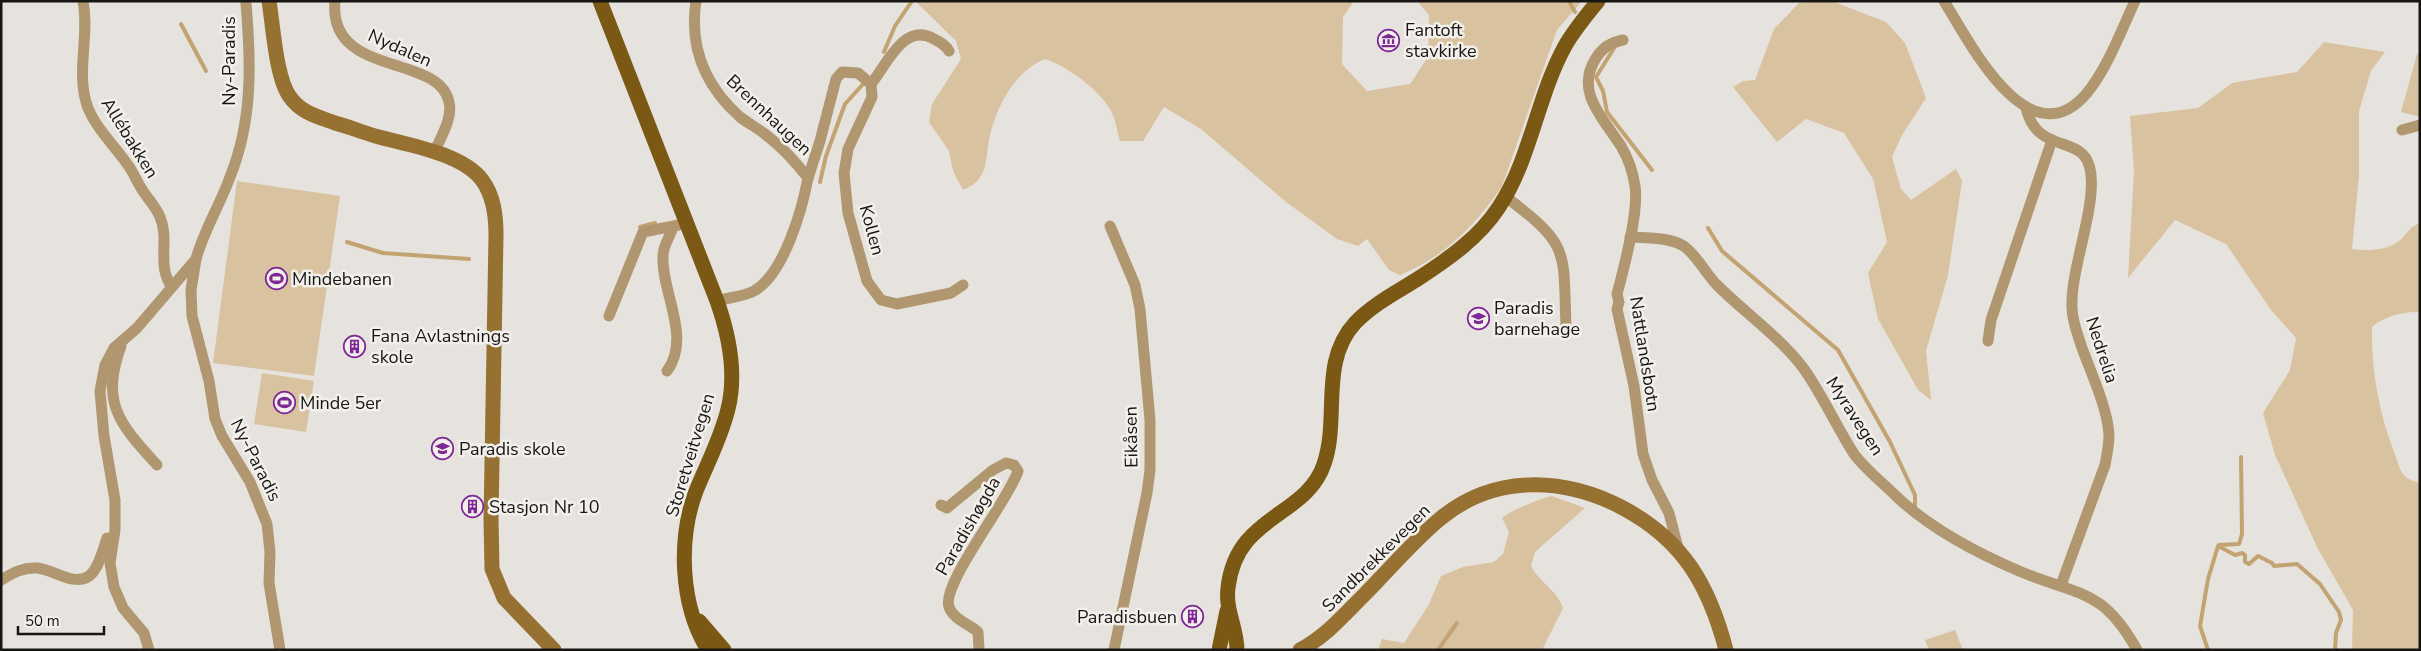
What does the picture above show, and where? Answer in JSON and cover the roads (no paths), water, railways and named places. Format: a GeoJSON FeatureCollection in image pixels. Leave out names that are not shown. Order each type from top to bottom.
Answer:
{"type":"FeatureCollection","features":[{"type":"Feature","properties":{"kind":"main road"},"geometry":{"type":"LineString","coordinates":[[270,1],[283,84],[290,98],[299,107],[311,115],[434,153],[463,164],[482,180],[495,213],[496,235],[491,519],[492,569],[504,598],[554,650]]}},
{"type":"Feature","properties":{"kind":"main road","name":"Storetveitvegen"},"geometry":{"type":"LineString","coordinates":[[600,1],[680,225],[717,301],[728,341],[731,379],[728,408],[721,434],[696,491],[689,515],[685,543],[686,571],[694,614],[698,629],[708,650]]}},
{"type":"Feature","properties":{"kind":"main road"},"geometry":{"type":"LineString","coordinates":[[1219,650],[1228,610],[1229,579],[1240,549],[1266,521],[1308,491],[1324,466],[1330,437],[1335,364],[1347,333],[1374,307],[1458,252],[1484,227],[1506,197],[1520,168],[1545,95],[1565,46],[1598,1]]}},
{"type":"Feature","properties":{"kind":"main road","name":"Sandbrekkevegen"},"geometry":{"type":"LineString","coordinates":[[1300,650],[1312,644],[1334,626],[1441,518],[1467,502],[1498,490],[1547,484],[1591,494],[1614,503],[1638,517],[1678,548],[1703,583],[1714,610],[1726,650]]}},
{"type":"Feature","properties":{"kind":"main road"},"geometry":{"type":"LineString","coordinates":[[1228,610],[1237,638],[1237,650]]}},
{"type":"Feature","properties":{"kind":"main road","name":"Storetveitvegen"},"geometry":{"type":"LineString","coordinates":[[694,614],[724,650]]}},
{"type":"Feature","properties":{"kind":"street","name":"Allébakken"},"geometry":{"type":"LineString","coordinates":[[83,1],[85,28],[83,87],[86,100],[93,118],[130,168],[160,217],[164,243],[163,264],[166,279],[172,287]]}},
{"type":"Feature","properties":{"kind":"street","name":"Nydalen"},"geometry":{"type":"LineString","coordinates":[[335,1],[337,24],[346,39],[356,48],[372,58],[417,72],[439,86],[446,94],[450,110],[445,128],[434,153]]}},
{"type":"Feature","properties":{"kind":"street","name":"Brennhaugen"},"geometry":{"type":"LineString","coordinates":[[696,1],[695,40],[702,67],[710,82],[741,117],[793,158],[808,178],[801,214],[777,267],[768,279],[753,291],[717,301]]}},
{"type":"Feature","properties":{"kind":"street","name":"Nedrelia"},"geometry":{"type":"LineString","coordinates":[[1944,1],[1988,72],[2011,96],[2026,108],[2033,128],[2052,140],[2073,148],[2084,155],[2091,174],[2090,204],[2079,251],[2072,308],[2076,331],[2109,434],[2105,465],[2061,585]]}},
{"type":"Feature","properties":{"kind":"street"},"geometry":{"type":"LineString","coordinates":[[2026,108],[2041,112],[2054,112],[2076,104],[2088,92],[2101,70],[2135,1]]}},
{"type":"Feature","properties":{"kind":"street","name":"Ny-Paradis"},"geometry":{"type":"LineString","coordinates":[[246,3],[250,42],[250,88],[241,148],[224,193],[200,243],[191,290],[192,316],[209,381],[215,420],[222,436],[250,482],[267,524],[270,552],[269,583],[280,650]]}},
{"type":"Feature","properties":{"kind":"street","name":"Kollen"},"geometry":{"type":"LineString","coordinates":[[949,51],[946,46],[927,35],[918,34],[911,37],[888,57],[871,84],[872,97],[848,149],[844,173],[848,213],[867,281],[881,300],[897,304],[951,293],[963,286]]}},
{"type":"Feature","properties":{"kind":"street","name":"Nattlandsbotn"},"geometry":{"type":"LineString","coordinates":[[1623,40],[1606,47],[1597,56],[1588,81],[1595,111],[1622,148],[1632,173],[1636,197],[1630,237],[1617,294],[1619,302],[1617,309],[1634,386],[1642,454],[1652,480],[1671,518],[1678,548]]}},
{"type":"Feature","properties":{"kind":"street"},"geometry":{"type":"LineString","coordinates":[[808,178],[836,79],[842,72],[852,71],[864,76],[871,84]]}},
{"type":"Feature","properties":{"kind":"street"},"geometry":{"type":"LineString","coordinates":[[2402,130],[2420,125]]}},
{"type":"Feature","properties":{"kind":"street"},"geometry":{"type":"LineString","coordinates":[[1988,341],[1991,320],[2052,140]]}},
{"type":"Feature","properties":{"kind":"street"},"geometry":{"type":"LineString","coordinates":[[1506,197],[1530,213],[1558,246],[1565,265],[1566,327]]}},
{"type":"Feature","properties":{"kind":"street"},"geometry":{"type":"LineString","coordinates":[[609,316],[643,232],[680,225]]}},
{"type":"Feature","properties":{"kind":"street"},"geometry":{"type":"LineString","coordinates":[[667,371],[673,359],[676,330],[663,257],[680,225]]}},
{"type":"Feature","properties":{"kind":"street","name":"Eikåsen"},"geometry":{"type":"LineString","coordinates":[[1110,226],[1135,285],[1140,309],[1150,427],[1150,470],[1147,493],[1114,650]]}},
{"type":"Feature","properties":{"kind":"street","name":"Myravegen"},"geometry":{"type":"LineString","coordinates":[[1630,237],[1664,240],[1685,247],[1716,284],[1793,356],[1818,391],[1855,454],[1907,506],[1953,537],[1992,558],[2020,572],[2085,595],[2111,611],[2137,650]]}},
{"type":"Feature","properties":{"kind":"street","name":"Ny-Paradis"},"geometry":{"type":"LineString","coordinates":[[149,650],[144,633],[123,608],[114,587],[110,563],[115,530],[115,510],[103,428],[100,390],[108,357],[114,348],[137,328],[196,259]]}},
{"type":"Feature","properties":{"kind":"street","name":"Ny-Paradis"},"geometry":{"type":"LineString","coordinates":[[124,340],[112,377],[112,392],[117,412],[125,429],[157,465]]}},
{"type":"Feature","properties":{"kind":"street","name":"Paradishøgda"},"geometry":{"type":"LineString","coordinates":[[941,505],[947,508],[993,470],[1006,463],[1014,465],[1018,471],[1011,490],[992,516],[956,579],[948,600],[952,613],[978,632],[979,650]]}},
{"type":"Feature","properties":{"kind":"street","name":"Ny-Paradis"},"geometry":{"type":"LineString","coordinates":[[1,580],[19,570],[31,568],[43,569],[76,580],[89,576],[100,558],[115,510]]}},
{"type":"Feature","properties":{"kind":"waterway"},"geometry":{"type":"LineString","coordinates":[[884,52],[895,26],[912,1]]}},
{"type":"Feature","properties":{"kind":"waterway"},"geometry":{"type":"LineString","coordinates":[[1569,1],[1575,12]]}},
{"type":"Feature","properties":{"kind":"waterway"},"geometry":{"type":"LineString","coordinates":[[181,24],[206,71]]}},
{"type":"Feature","properties":{"kind":"waterway"},"geometry":{"type":"LineString","coordinates":[[1616,45],[1596,77],[1603,91],[1607,112],[1652,170]]}},
{"type":"Feature","properties":{"kind":"waterway"},"geometry":{"type":"LineString","coordinates":[[820,182],[826,156],[845,104],[865,82]]}},
{"type":"Feature","properties":{"kind":"waterway"},"geometry":{"type":"LineString","coordinates":[[640,227],[655,223]]}},
{"type":"Feature","properties":{"kind":"waterway"},"geometry":{"type":"LineString","coordinates":[[1708,228],[1722,251],[1838,350],[1890,442],[1915,495],[1915,509]]}},
{"type":"Feature","properties":{"kind":"waterway"},"geometry":{"type":"LineString","coordinates":[[347,242],[383,253],[469,259]]}},
{"type":"Feature","properties":{"kind":"waterway"},"geometry":{"type":"LineString","coordinates":[[2219,545],[2239,544],[2242,534],[2241,457]]}},
{"type":"Feature","properties":{"kind":"waterway"},"geometry":{"type":"LineString","coordinates":[[2208,650],[2200,626],[2208,579],[2218,546],[2235,555],[2242,553],[2245,555],[2245,562],[2249,564],[2258,556],[2274,566],[2297,564],[2320,584],[2339,612],[2341,620],[2336,633],[2335,650]]}},
{"type":"Feature","properties":{"kind":"waterway"},"geometry":{"type":"LineString","coordinates":[[1438,650],[1457,623]]}},
{"type":"Feature","properties":{"kind":"place","name":"Fantoft stavkirke"},"geometry":{"type":"Point","coordinates":[1389,40]}},
{"type":"Feature","properties":{"kind":"place","name":"Mindebanen"},"geometry":{"type":"Point","coordinates":[276,279]}},
{"type":"Feature","properties":{"kind":"place","name":"Paradis barnehage"},"geometry":{"type":"Point","coordinates":[1478,318]}},
{"type":"Feature","properties":{"kind":"place","name":"Fana Avlastnings skole"},"geometry":{"type":"Point","coordinates":[355,346]}},
{"type":"Feature","properties":{"kind":"place","name":"Minde 5er"},"geometry":{"type":"Point","coordinates":[284,403]}},
{"type":"Feature","properties":{"kind":"place","name":"Paradis skole"},"geometry":{"type":"Point","coordinates":[443,449]}},
{"type":"Feature","properties":{"kind":"place","name":"Stasjon Nr 10"},"geometry":{"type":"Point","coordinates":[473,507]}},
{"type":"Feature","properties":{"kind":"place","name":"Paradisbuen"},"geometry":{"type":"Point","coordinates":[1193,617]}}]}
